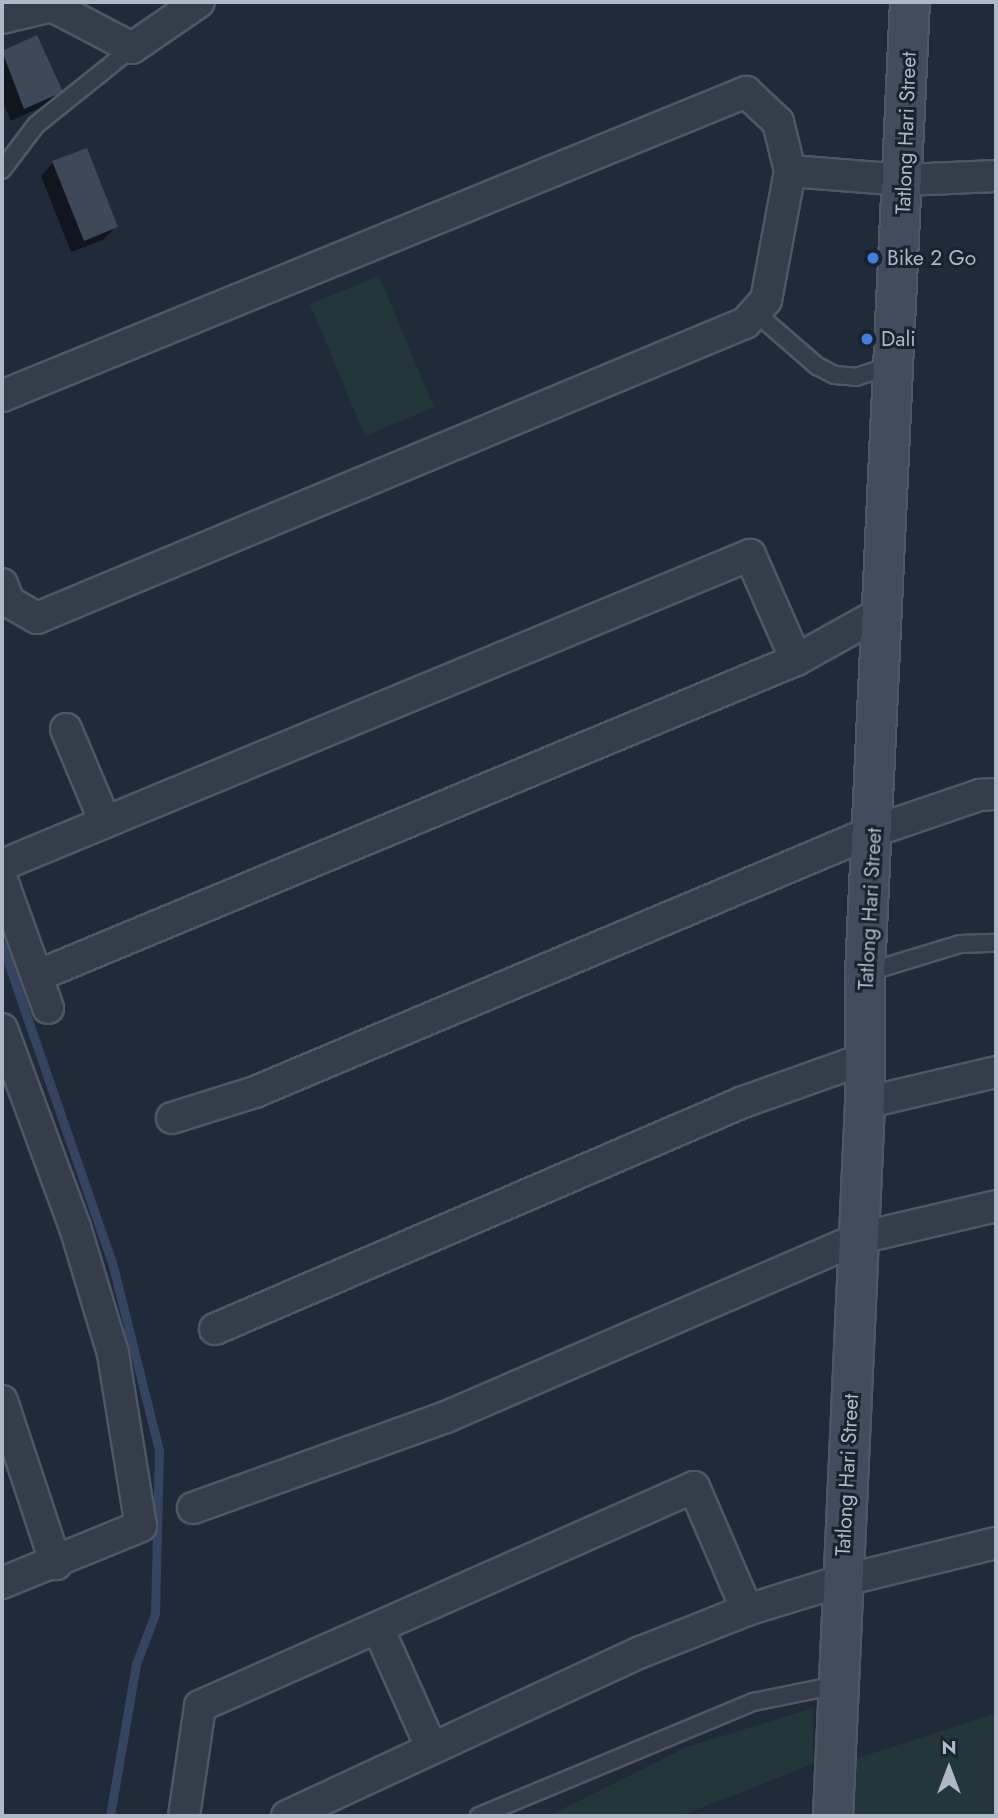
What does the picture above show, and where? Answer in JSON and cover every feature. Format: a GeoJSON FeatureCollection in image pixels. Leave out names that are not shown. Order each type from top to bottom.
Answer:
{"type":"FeatureCollection","features":[{"type":"Feature","properties":{"kind":"street"},"geometry":{"type":"LineString","coordinates":[[2,18],[52,6],[132,48],[199,2]]}},
{"type":"Feature","properties":{"kind":"street","name":"Tatlong Hari Street"},"geometry":{"type":"LineString","coordinates":[[833,1816],[841,1581],[866,1103],[865,973],[905,180],[911,2]]}},
{"type":"Feature","properties":{"kind":"street"},"geometry":{"type":"LineString","coordinates":[[2,396],[746,92],[778,122],[790,171],[766,300],[746,323],[37,618],[9,602],[2,584]]}},
{"type":"Feature","properties":{"kind":"street"},"geometry":{"type":"LineString","coordinates":[[790,171],[905,180],[996,176]]}},
{"type":"Feature","properties":{"kind":"street"},"geometry":{"type":"LineString","coordinates":[[2,865],[750,555],[796,660]]}},
{"type":"Feature","properties":{"kind":"street"},"geometry":{"type":"LineString","coordinates":[[37,976],[796,660],[884,611]]}},
{"type":"Feature","properties":{"kind":"street"},"geometry":{"type":"LineString","coordinates":[[65,729],[105,822]]}},
{"type":"Feature","properties":{"kind":"street"},"geometry":{"type":"LineString","coordinates":[[173,1118],[255,1091],[874,831],[980,795],[996,794]]}},
{"type":"Feature","properties":{"kind":"street"},"geometry":{"type":"LineString","coordinates":[[2,880],[48,1008]]}},
{"type":"Feature","properties":{"kind":"street"},"geometry":{"type":"LineString","coordinates":[[2,1029],[75,1227],[113,1354],[141,1526],[56,1564],[2,1583]]}},
{"type":"Feature","properties":{"kind":"street"},"geometry":{"type":"LineString","coordinates":[[215,1329],[743,1102],[864,1059]]}},
{"type":"Feature","properties":{"kind":"street"},"geometry":{"type":"LineString","coordinates":[[866,1103],[996,1072]]}},
{"type":"Feature","properties":{"kind":"street"},"geometry":{"type":"LineString","coordinates":[[193,1508],[446,1417],[860,1238],[996,1206]]}},
{"type":"Feature","properties":{"kind":"street"},"geometry":{"type":"LineString","coordinates":[[2,1401],[56,1564]]}},
{"type":"Feature","properties":{"kind":"street"},"geometry":{"type":"LineString","coordinates":[[184,1816],[200,1706],[694,1488],[747,1611]]}},
{"type":"Feature","properties":{"kind":"street"},"geometry":{"type":"LineString","coordinates":[[287,1816],[641,1652],[747,1611],[841,1581],[996,1543]]}},
{"type":"Feature","properties":{"kind":"street"},"geometry":{"type":"LineString","coordinates":[[378,1628],[431,1747]]}},
{"type":"Feature","properties":{"kind":"lane"},"geometry":{"type":"LineString","coordinates":[[2,170],[36,125],[132,48]]}},
{"type":"Feature","properties":{"kind":"lane"},"geometry":{"type":"LineString","coordinates":[[756,313],[817,366],[835,375],[856,377],[895,364]]}},
{"type":"Feature","properties":{"kind":"lane"},"geometry":{"type":"LineString","coordinates":[[865,973],[960,944],[996,943]]}},
{"type":"Feature","properties":{"kind":"lane"},"geometry":{"type":"LineString","coordinates":[[480,1816],[753,1702],[837,1685]]}},
{"type":"Feature","properties":{"kind":"green space"},"geometry":{"type":"Polygon","coordinates":[[[379,276],[434,407],[365,436],[310,304],[379,276]]]}},
{"type":"Feature","properties":{"kind":"green space"},"geometry":{"type":"Polygon","coordinates":[[[813,1708],[813,1764],[680,1816],[548,1816],[687,1747],[813,1708]]]}},
{"type":"Feature","properties":{"kind":"green space"},"geometry":{"type":"Polygon","coordinates":[[[996,1713],[996,1816],[850,1816],[849,1761],[996,1713]]]}},
{"type":"Feature","properties":{"kind":"building"},"geometry":{"type":"Polygon","coordinates":[[[37,35],[63,92],[24,109],[2,51],[37,35]]]}},
{"type":"Feature","properties":{"kind":"building"},"geometry":{"type":"Polygon","coordinates":[[[87,148],[118,227],[84,241],[52,161],[87,148]]]}},
{"type":"Feature","properties":{"kind":"waterway"},"geometry":{"type":"LineString","coordinates":[[2,945],[112,1262],[159,1450],[155,1614],[136,1664],[110,1816]]}},
{"type":"Feature","properties":{"kind":"place","name":"Bike 2 Go"},"geometry":{"type":"Point","coordinates":[873,258]}},
{"type":"Feature","properties":{"kind":"place","name":"Dali"},"geometry":{"type":"Point","coordinates":[867,339]}}]}
